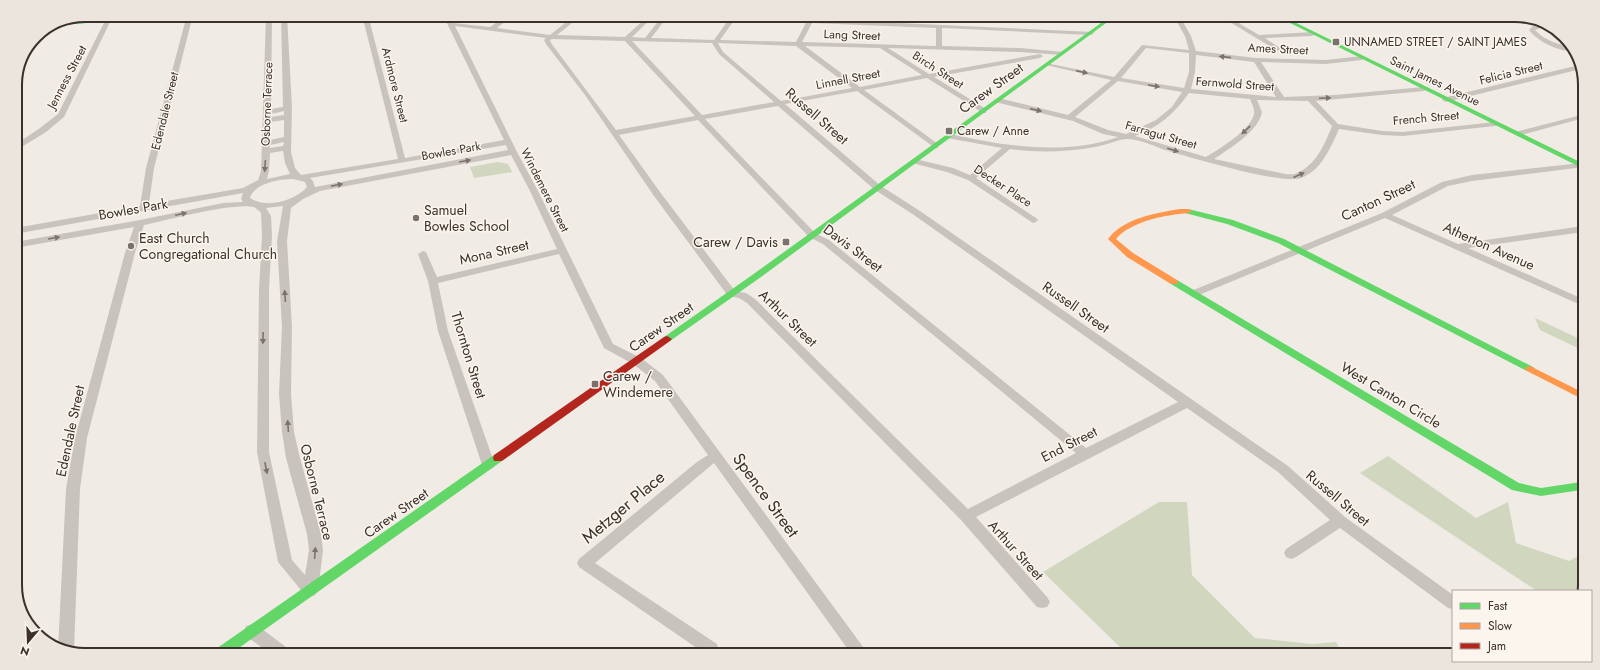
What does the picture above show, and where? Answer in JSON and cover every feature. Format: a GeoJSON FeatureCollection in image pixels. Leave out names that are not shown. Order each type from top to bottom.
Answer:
{"type":"FeatureCollection","features":[{"type":"Feature","properties":{"kind":"street","name":"Jenness Street"},"geometry":{"type":"LineString","coordinates":[[22,145],[61,115],[107,22]]}},
{"type":"Feature","properties":{"kind":"street","name":"Edendale Street"},"geometry":{"type":"LineString","coordinates":[[144,208],[150,168],[188,22]]}},
{"type":"Feature","properties":{"kind":"street","name":"Ardmore Street"},"geometry":{"type":"LineString","coordinates":[[367,22],[402,161]]}},
{"type":"Feature","properties":{"kind":"street"},"geometry":{"type":"LineString","coordinates":[[492,29],[502,22]]}},
{"type":"Feature","properties":{"kind":"street"},"geometry":{"type":"LineString","coordinates":[[570,22],[547,40],[548,43],[732,294]]}},
{"type":"Feature","properties":{"kind":"street"},"geometry":{"type":"LineString","coordinates":[[627,39],[645,22]]}},
{"type":"Feature","properties":{"kind":"street"},"geometry":{"type":"LineString","coordinates":[[646,40],[660,22]]}},
{"type":"Feature","properties":{"kind":"street"},"geometry":{"type":"LineString","coordinates":[[715,42],[730,22]]}},
{"type":"Feature","properties":{"kind":"street"},"geometry":{"type":"LineString","coordinates":[[809,22],[798,44],[936,146]]}},
{"type":"Feature","properties":{"kind":"street"},"geometry":{"type":"LineString","coordinates":[[875,22],[1090,33]]}},
{"type":"Feature","properties":{"kind":"street","name":"Carew Street"},"geometry":{"type":"LineString","coordinates":[[228,648],[732,294],[1105,22]]}},
{"type":"Feature","properties":{"kind":"street"},"geometry":{"type":"LineString","coordinates":[[950,136],[1008,147],[1073,149],[1106,144],[1150,126],[1164,118],[1180,103],[1188,92],[1192,76],[1193,53],[1189,39],[1180,22]]}},
{"type":"Feature","properties":{"kind":"street"},"geometry":{"type":"LineString","coordinates":[[1233,22],[1278,49]]}},
{"type":"Feature","properties":{"kind":"street","name":"Saint James Avenue"},"geometry":{"type":"LineString","coordinates":[[1289,22],[1578,164]]}},
{"type":"Feature","properties":{"kind":"street"},"geometry":{"type":"LineString","coordinates":[[269,25],[284,24]]}},
{"type":"Feature","properties":{"kind":"street","name":"Osborne Terrace"},"geometry":{"type":"LineString","coordinates":[[253,187],[262,181],[265,171],[267,112],[278,81],[277,51],[284,24]]}},
{"type":"Feature","properties":{"kind":"street","name":"Lang Street"},"geometry":{"type":"LineString","coordinates":[[450,24],[552,37],[1020,50],[1062,53]]}},
{"type":"Feature","properties":{"kind":"street","name":"Windemere Street"},"geometry":{"type":"LineString","coordinates":[[450,24],[481,84],[513,152],[534,191],[608,346],[637,361]]}},
{"type":"Feature","properties":{"kind":"street","name":"Osborne Terrace"},"geometry":{"type":"LineString","coordinates":[[269,25],[277,51],[278,81],[288,108],[288,164],[292,172],[298,178]]}},
{"type":"Feature","properties":{"kind":"street"},"geometry":{"type":"LineString","coordinates":[[939,26],[939,48]]}},
{"type":"Feature","properties":{"kind":"street"},"geometry":{"type":"LineString","coordinates":[[1537,26],[1532,30],[1536,36],[1548,42],[1566,48]]}},
{"type":"Feature","properties":{"kind":"street"},"geometry":{"type":"LineString","coordinates":[[1258,37],[1312,34]]}},
{"type":"Feature","properties":{"kind":"street","name":"Davis Street"},"geometry":{"type":"LineString","coordinates":[[627,39],[747,168],[812,235],[826,242],[1085,454]]}},
{"type":"Feature","properties":{"kind":"street","name":"Russell Street"},"geometry":{"type":"LineString","coordinates":[[715,42],[721,53],[781,103],[878,188],[917,213],[1283,469],[1340,521],[1452,602]]}},
{"type":"Feature","properties":{"kind":"street","name":"Birch Street"},"geometry":{"type":"LineString","coordinates":[[882,46],[983,111]]}},
{"type":"Feature","properties":{"kind":"street","name":"Ames Street"},"geometry":{"type":"LineString","coordinates":[[1116,79],[1144,46],[1256,60],[1326,62],[1362,58]]}},
{"type":"Feature","properties":{"kind":"street","name":"Linnell Street"},"geometry":{"type":"LineString","coordinates":[[615,133],[857,88],[1036,56],[1062,53]]}},
{"type":"Feature","properties":{"kind":"street"},"geometry":{"type":"LineString","coordinates":[[1256,60],[1281,98]]}},
{"type":"Feature","properties":{"kind":"street","name":"Fernwold Street"},"geometry":{"type":"LineString","coordinates":[[1048,64],[1116,79],[1188,92],[1252,97],[1309,98],[1424,89]]}},
{"type":"Feature","properties":{"kind":"street","name":"Felicia Street"},"geometry":{"type":"LineString","coordinates":[[1446,100],[1576,68]]}},
{"type":"Feature","properties":{"kind":"street"},"geometry":{"type":"LineString","coordinates":[[1069,118],[1116,79]]}},
{"type":"Feature","properties":{"kind":"street"},"geometry":{"type":"LineString","coordinates":[[1207,160],[1236,140],[1256,121],[1258,117],[1258,109],[1252,97]]}},
{"type":"Feature","properties":{"kind":"street"},"geometry":{"type":"LineString","coordinates":[[1309,98],[1336,126]]}},
{"type":"Feature","properties":{"kind":"street","name":"Farragut Street"},"geometry":{"type":"LineString","coordinates":[[998,100],[1083,121],[1106,132],[1141,140],[1207,160],[1295,178],[1303,174],[1316,163],[1330,142],[1336,126]]}},
{"type":"Feature","properties":{"kind":"street"},"geometry":{"type":"LineString","coordinates":[[267,112],[288,108]]}},
{"type":"Feature","properties":{"kind":"street"},"geometry":{"type":"LineString","coordinates":[[267,120],[288,117]]}},
{"type":"Feature","properties":{"kind":"street"},"geometry":{"type":"LineString","coordinates":[[1518,134],[1578,118]]}},
{"type":"Feature","properties":{"kind":"street","name":"French Street"},"geometry":{"type":"LineString","coordinates":[[1336,126],[1382,133],[1403,134],[1495,124]]}},
{"type":"Feature","properties":{"kind":"street"},"geometry":{"type":"LineString","coordinates":[[266,147],[288,139]]}},
{"type":"Feature","properties":{"kind":"street","name":"Bowles Park"},"geometry":{"type":"LineString","coordinates":[[22,230],[245,190],[275,179],[298,178],[508,142]]}},
{"type":"Feature","properties":{"kind":"street"},"geometry":{"type":"LineString","coordinates":[[266,147],[287,148]]}},
{"type":"Feature","properties":{"kind":"street"},"geometry":{"type":"LineString","coordinates":[[971,178],[1008,147]]}},
{"type":"Feature","properties":{"kind":"street","name":"Bowles Park"},"geometry":{"type":"LineString","coordinates":[[22,243],[140,223],[223,206],[240,204],[276,205],[318,189],[513,152]]}},
{"type":"Feature","properties":{"kind":"street"},"geometry":{"type":"LineString","coordinates":[[402,161],[412,162],[416,165],[414,168],[404,172],[394,172],[389,169],[393,164],[402,161]]}},
{"type":"Feature","properties":{"kind":"street","name":"Decker Place"},"geometry":{"type":"LineString","coordinates":[[915,161],[950,170],[971,178],[1032,220]]}},
{"type":"Feature","properties":{"kind":"street","name":"Canton Street"},"geometry":{"type":"LineString","coordinates":[[1195,293],[1385,216],[1444,184],[1472,178],[1578,167]]}},
{"type":"Feature","properties":{"kind":"street"},"geometry":{"type":"LineString","coordinates":[[298,178],[307,180],[311,185],[308,191],[300,197]]}},
{"type":"Feature","properties":{"kind":"street"},"geometry":{"type":"LineString","coordinates":[[253,187],[247,192],[245,199],[249,203],[257,205],[265,212],[267,220],[263,354],[263,452],[285,562],[310,591]]}},
{"type":"Feature","properties":{"kind":"street","name":"Osborne Terrace"},"geometry":{"type":"LineString","coordinates":[[300,197],[287,207],[282,241],[287,327],[286,394],[288,432],[293,458],[314,534],[316,550],[310,591]]}},
{"type":"Feature","properties":{"kind":"street"},"geometry":{"type":"LineString","coordinates":[[144,208],[155,208],[160,211],[157,216],[140,223],[127,224],[121,220],[125,215],[144,208]]}},
{"type":"Feature","properties":{"kind":"street","name":"West Canton Circle"},"geometry":{"type":"LineString","coordinates":[[1299,250],[1281,240],[1248,228],[1198,213],[1186,211],[1175,211],[1123,228],[1113,235],[1112,239],[1113,242],[1125,251],[1516,487],[1532,492],[1554,491],[1578,487]]}},
{"type":"Feature","properties":{"kind":"street","name":"Atherton Avenue"},"geometry":{"type":"LineString","coordinates":[[1385,216],[1578,301]]}},
{"type":"Feature","properties":{"kind":"street","name":"Edendale Street"},"geometry":{"type":"LineString","coordinates":[[66,645],[73,489],[81,438],[130,253],[140,223]]}},
{"type":"Feature","properties":{"kind":"street"},"geometry":{"type":"LineString","coordinates":[[1457,247],[1578,231]]}},
{"type":"Feature","properties":{"kind":"street"},"geometry":{"type":"LineString","coordinates":[[1299,250],[1578,394]]}},
{"type":"Feature","properties":{"kind":"street","name":"Mona Street"},"geometry":{"type":"LineString","coordinates":[[433,281],[562,251]]}},
{"type":"Feature","properties":{"kind":"street","name":"Thornton Street"},"geometry":{"type":"LineString","coordinates":[[423,254],[433,281],[444,331],[488,465]]}},
{"type":"Feature","properties":{"kind":"street","name":"Arthur Street"},"geometry":{"type":"LineString","coordinates":[[732,294],[742,295],[751,301],[966,516],[1042,602]]}},
{"type":"Feature","properties":{"kind":"street","name":"Spence Street"},"geometry":{"type":"LineString","coordinates":[[637,361],[658,378],[856,648]]}},
{"type":"Feature","properties":{"kind":"street","name":"End Street"},"geometry":{"type":"LineString","coordinates":[[966,516],[1188,402]]}},
{"type":"Feature","properties":{"kind":"street","name":"Metzger Place"},"geometry":{"type":"LineString","coordinates":[[710,648],[584,563],[702,465],[716,456]]}},
{"type":"Feature","properties":{"kind":"street"},"geometry":{"type":"LineString","coordinates":[[1291,553],[1340,521]]}},
{"type":"Feature","properties":{"kind":"street"},"geometry":{"type":"LineString","coordinates":[[252,631],[275,648]]}},
{"type":"Feature","properties":{"kind":"green space"},"geometry":{"type":"Polygon","coordinates":[[[498,162],[508,164],[512,172],[474,178],[470,167],[498,162]]]}},
{"type":"Feature","properties":{"kind":"green space"},"geometry":{"type":"Polygon","coordinates":[[[1535,318],[1578,338],[1578,348],[1540,330],[1535,318]]]}},
{"type":"Feature","properties":{"kind":"green space"},"geometry":{"type":"Polygon","coordinates":[[[1388,456],[1476,518],[1508,502],[1516,543],[1569,561],[1578,556],[1578,590],[1536,590],[1360,473],[1388,456]]]}},
{"type":"Feature","properties":{"kind":"green space"},"geometry":{"type":"Polygon","coordinates":[[[1159,502],[1187,502],[1192,575],[1255,638],[1312,644],[1336,642],[1339,648],[1121,648],[1043,572],[1159,502]]]}},
{"type":"Feature","properties":{"kind":"traffic: fast"},"geometry":{"type":"LineString","coordinates":[[70,24],[89,22]]}},
{"type":"Feature","properties":{"kind":"traffic: fast"},"geometry":{"type":"LineString","coordinates":[[667,339],[758,275],[1105,22]]}},
{"type":"Feature","properties":{"kind":"traffic: fast"},"geometry":{"type":"LineString","coordinates":[[1290,22],[1578,164]]}},
{"type":"Feature","properties":{"kind":"traffic: fast"},"geometry":{"type":"LineString","coordinates":[[1188,211],[1230,222],[1281,241],[1530,369]]}},
{"type":"Feature","properties":{"kind":"traffic: fast"},"geometry":{"type":"LineString","coordinates":[[1174,282],[1516,487],[1541,492],[1578,486]]}},
{"type":"Feature","properties":{"kind":"traffic: fast"},"geometry":{"type":"LineString","coordinates":[[228,648],[498,458]]}},
{"type":"Feature","properties":{"kind":"traffic: slow"},"geometry":{"type":"LineString","coordinates":[[1174,282],[1130,255],[1112,239],[1117,233],[1135,223],[1170,213],[1188,211]]}},
{"type":"Feature","properties":{"kind":"traffic: slow"},"geometry":{"type":"LineString","coordinates":[[1530,369],[1578,394]]}},
{"type":"Feature","properties":{"kind":"traffic: jam"},"geometry":{"type":"LineString","coordinates":[[498,458],[667,339]]}},
{"type":"Feature","properties":{"kind":"place","name":"UNNAMED STREET / SAINT JAMES"},"geometry":{"type":"Point","coordinates":[1336,42]}},
{"type":"Feature","properties":{"kind":"place","name":"Carew / Anne"},"geometry":{"type":"Point","coordinates":[949,131]}},
{"type":"Feature","properties":{"kind":"place","name":"Samuel Bowles School"},"geometry":{"type":"Point","coordinates":[416,218]}},
{"type":"Feature","properties":{"kind":"place","name":"Carew / Davis"},"geometry":{"type":"Point","coordinates":[786,242]}},
{"type":"Feature","properties":{"kind":"place","name":"East Church Congregational Church"},"geometry":{"type":"Point","coordinates":[131,246]}},
{"type":"Feature","properties":{"kind":"place","name":"Carew / Windemere"},"geometry":{"type":"Point","coordinates":[595,384]}}]}
